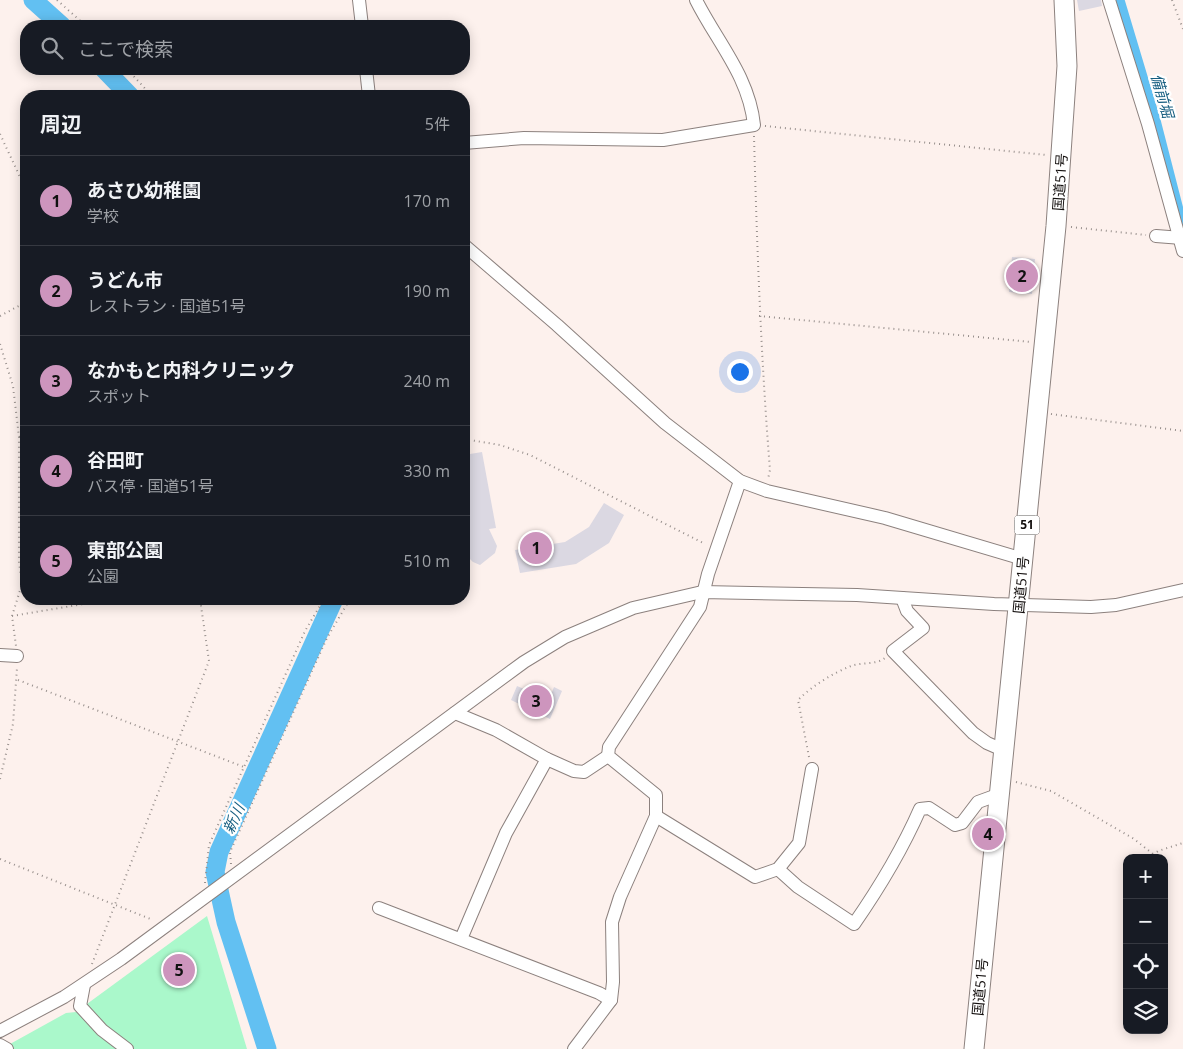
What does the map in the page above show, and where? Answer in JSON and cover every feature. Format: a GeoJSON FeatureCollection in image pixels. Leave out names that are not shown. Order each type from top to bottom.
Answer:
{"type":"FeatureCollection","features":[{"type":"Feature","properties":{"kind":"highway","name":"国道51号"},"geometry":{"type":"LineString","coordinates":[[974,1049],[1062,157],[1066,66],[1064,0]]}},
{"type":"Feature","properties":{"kind":"street"},"geometry":{"type":"LineString","coordinates":[[359,0],[361,20]]}},
{"type":"Feature","properties":{"kind":"street"},"geometry":{"type":"LineString","coordinates":[[470,142],[524,138],[663,140],[754,125],[735,64],[696,0]]}},
{"type":"Feature","properties":{"kind":"street"},"geometry":{"type":"LineString","coordinates":[[1110,0],[1148,124],[1183,251]]}},
{"type":"Feature","properties":{"kind":"street"},"geometry":{"type":"LineString","coordinates":[[367,75],[368,90]]}},
{"type":"Feature","properties":{"kind":"street"},"geometry":{"type":"LineString","coordinates":[[1156,236],[1180,238]]}},
{"type":"Feature","properties":{"kind":"street"},"geometry":{"type":"LineString","coordinates":[[470,250],[557,325],[665,423],[740,481],[767,491],[885,518],[1023,559]]}},
{"type":"Feature","properties":{"kind":"street"},"geometry":{"type":"LineString","coordinates":[[455,713],[521,742],[546,759],[574,771],[584,772],[608,756],[609,747],[700,607],[702,592],[740,481]]}},
{"type":"Feature","properties":{"kind":"street"},"geometry":{"type":"LineString","coordinates":[[0,1031],[84,985],[166,928],[524,662],[574,633],[633,608],[702,592],[765,592],[1092,607],[1116,605],[1183,590]]}},
{"type":"Feature","properties":{"kind":"street"},"geometry":{"type":"LineString","coordinates":[[902,598],[913,620],[923,628],[893,652],[973,733],[987,743],[1003,750]]}},
{"type":"Feature","properties":{"kind":"street"},"geometry":{"type":"LineString","coordinates":[[0,656],[17,656]]}},
{"type":"Feature","properties":{"kind":"street"},"geometry":{"type":"LineString","coordinates":[[574,1049],[611,1000],[613,982],[612,922],[620,897],[656,816],[656,795],[608,756]]}},
{"type":"Feature","properties":{"kind":"street"},"geometry":{"type":"LineString","coordinates":[[461,939],[506,833],[546,759]]}},
{"type":"Feature","properties":{"kind":"street"},"geometry":{"type":"LineString","coordinates":[[656,816],[755,877],[778,869],[799,843],[812,769]]}},
{"type":"Feature","properties":{"kind":"street"},"geometry":{"type":"LineString","coordinates":[[778,869],[798,887],[854,924],[879,888],[910,834],[920,809],[929,808],[955,825],[962,823],[978,802],[1000,786]]}},
{"type":"Feature","properties":{"kind":"street"},"geometry":{"type":"LineString","coordinates":[[379,908],[590,989],[611,1000]]}},
{"type":"Feature","properties":{"kind":"street"},"geometry":{"type":"LineString","coordinates":[[84,985],[80,1006],[102,1030],[127,1049]]}},
{"type":"Feature","properties":{"kind":"street"},"geometry":{"type":"LineString","coordinates":[[0,1045],[7,1049]]}},
{"type":"Feature","properties":{"kind":"path"},"geometry":{"type":"LineString","coordinates":[[57,0],[79,20]]}},
{"type":"Feature","properties":{"kind":"path"},"geometry":{"type":"LineString","coordinates":[[1172,0],[1183,29]]}},
{"type":"Feature","properties":{"kind":"path"},"geometry":{"type":"LineString","coordinates":[[133,75],[146,90]]}},
{"type":"Feature","properties":{"kind":"path"},"geometry":{"type":"LineString","coordinates":[[767,491],[770,470],[764,410],[754,125],[1062,157]]}},
{"type":"Feature","properties":{"kind":"path"},"geometry":{"type":"LineString","coordinates":[[0,134],[20,177]]}},
{"type":"Feature","properties":{"kind":"path"},"geometry":{"type":"LineString","coordinates":[[1056,226],[1156,236]]}},
{"type":"Feature","properties":{"kind":"path"},"geometry":{"type":"LineString","coordinates":[[0,316],[20,305]]}},
{"type":"Feature","properties":{"kind":"path"},"geometry":{"type":"LineString","coordinates":[[760,316],[1044,344]]}},
{"type":"Feature","properties":{"kind":"path"},"geometry":{"type":"LineString","coordinates":[[0,344],[13,386],[19,437],[20,569]]}},
{"type":"Feature","properties":{"kind":"path"},"geometry":{"type":"LineString","coordinates":[[1038,413],[1183,430]]}},
{"type":"Feature","properties":{"kind":"path"},"geometry":{"type":"LineString","coordinates":[[470,440],[500,445],[530,455],[717,550]]}},
{"type":"Feature","properties":{"kind":"path"},"geometry":{"type":"LineString","coordinates":[[0,779],[13,724],[18,680],[12,616],[20,590]]}},
{"type":"Feature","properties":{"kind":"path"},"geometry":{"type":"LineString","coordinates":[[12,616],[77,605]]}},
{"type":"Feature","properties":{"kind":"path"},"geometry":{"type":"LineString","coordinates":[[84,985],[209,661],[201,605]]}},
{"type":"Feature","properties":{"kind":"path"},"geometry":{"type":"LineString","coordinates":[[207,897],[206,864],[209,845],[305,631],[320,605]]}},
{"type":"Feature","properties":{"kind":"path"},"geometry":{"type":"LineString","coordinates":[[232,878],[230,852],[326,638],[346,605]]}},
{"type":"Feature","properties":{"kind":"path"},"geometry":{"type":"LineString","coordinates":[[812,769],[798,700],[808,690],[852,666],[881,661],[893,652]]}},
{"type":"Feature","properties":{"kind":"path"},"geometry":{"type":"LineString","coordinates":[[18,680],[245,767]]}},
{"type":"Feature","properties":{"kind":"path"},"geometry":{"type":"LineString","coordinates":[[1000,786],[1051,791],[1134,839],[1153,854],[1183,843]]}},
{"type":"Feature","properties":{"kind":"path"},"geometry":{"type":"LineString","coordinates":[[0,859],[114,904],[166,928]]}},
{"type":"Feature","properties":{"kind":"green space"},"geometry":{"type":"Polygon","coordinates":[[[207,916],[247,1049],[1,1049],[66,1013],[76,1012],[207,916]]]}},
{"type":"Feature","properties":{"kind":"building"},"geometry":{"type":"Polygon","coordinates":[[[1077,0],[1101,0],[1102,6],[1079,11],[1077,0]]]}},
{"type":"Feature","properties":{"kind":"building"},"geometry":{"type":"Polygon","coordinates":[[[1012,257],[1035,259],[1032,294],[1009,292],[1012,257]]]}},
{"type":"Feature","properties":{"kind":"building"},"geometry":{"type":"Polygon","coordinates":[[[482,452],[496,528],[489,529],[497,546],[495,553],[480,565],[470,559],[470,454],[482,452]]]}},
{"type":"Feature","properties":{"kind":"building"},"geometry":{"type":"Polygon","coordinates":[[[604,503],[624,515],[609,543],[576,564],[520,573],[515,550],[565,542],[589,527],[604,503]]]}},
{"type":"Feature","properties":{"kind":"building"},"geometry":{"type":"Polygon","coordinates":[[[535,684],[552,692],[554,687],[562,691],[550,719],[511,700],[517,686],[531,692],[535,684]]]}},
{"type":"Feature","properties":{"kind":"waterway","name":"新川"},"geometry":{"type":"LineString","coordinates":[[33,0],[55,20]]}},
{"type":"Feature","properties":{"kind":"waterway","name":"備前堀"},"geometry":{"type":"LineString","coordinates":[[1119,0],[1155,120],[1183,229]]}},
{"type":"Feature","properties":{"kind":"waterway","name":"新川"},"geometry":{"type":"LineString","coordinates":[[110,75],[124,90]]}},
{"type":"Feature","properties":{"kind":"waterway","name":"新川"},"geometry":{"type":"LineString","coordinates":[[267,1049],[226,922],[215,872],[219,852],[331,605]]}},
{"type":"Feature","properties":{"kind":"place","name":"うどん市"},"geometry":{"type":"Point","coordinates":[1022,276]}},
{"type":"Feature","properties":{"kind":"place","name":"あさひ幼稚園"},"geometry":{"type":"Point","coordinates":[536,548]}},
{"type":"Feature","properties":{"kind":"place","name":"なかもと内科クリニック"},"geometry":{"type":"Point","coordinates":[536,701]}},
{"type":"Feature","properties":{"kind":"place","name":"谷田町"},"geometry":{"type":"Point","coordinates":[988,834]}},
{"type":"Feature","properties":{"kind":"place","name":"東部公園"},"geometry":{"type":"Point","coordinates":[179,970]}}]}
